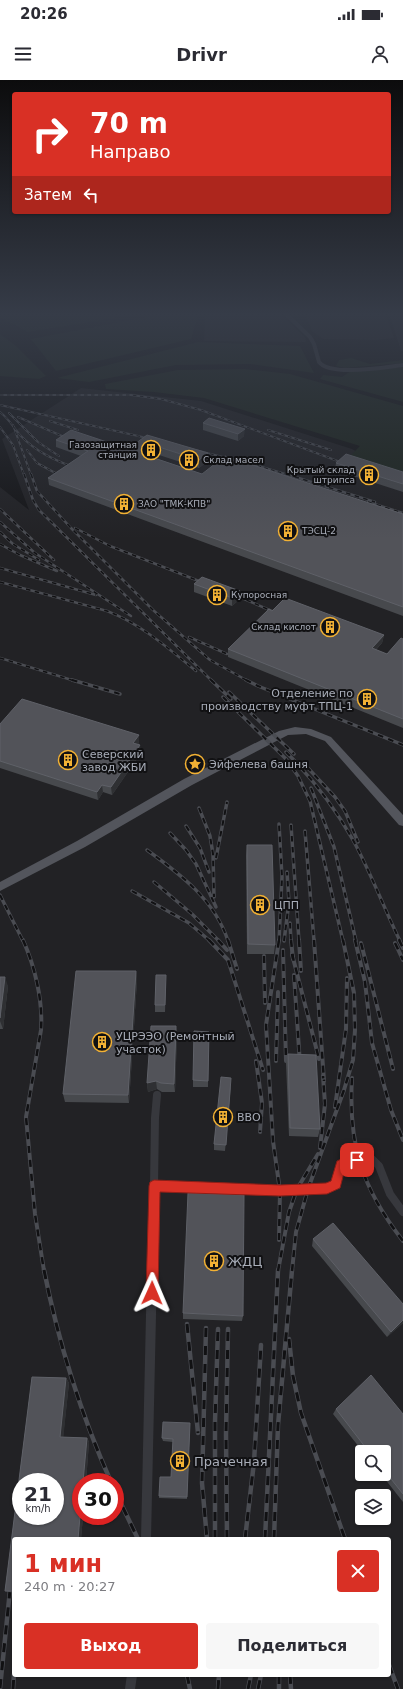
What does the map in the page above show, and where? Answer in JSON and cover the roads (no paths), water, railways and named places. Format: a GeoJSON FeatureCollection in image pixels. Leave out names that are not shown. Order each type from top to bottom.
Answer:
{"type":"FeatureCollection","features":[{"type":"Feature","properties":{"kind":"main road"},"geometry":{"type":"LineString","coordinates":[[0,887],[81,844],[188,782],[282,733],[293,730],[306,730],[318,733],[328,739],[403,822]]}},
{"type":"Feature","properties":{"kind":"street"},"geometry":{"type":"LineString","coordinates":[[146,1537],[155,1118],[158,1095]]}},
{"type":"Feature","properties":{"kind":"street"},"geometry":{"type":"LineString","coordinates":[[154,1186],[280,1191],[327,1189],[336,1184],[338,1170],[344,1162],[349,1160],[372,1159],[379,1166],[390,1194],[403,1212]]}},
{"type":"Feature","properties":{"kind":"street"},"geometry":{"type":"LineString","coordinates":[[130,1689],[132,1677]]}},
{"type":"Feature","properties":{"kind":"railway"},"geometry":{"type":"LineString","coordinates":[[0,395],[131,395],[161,399],[201,410],[343,463]]}},
{"type":"Feature","properties":{"kind":"railway"},"geometry":{"type":"LineString","coordinates":[[0,405],[156,440]]}},
{"type":"Feature","properties":{"kind":"railway"},"geometry":{"type":"LineString","coordinates":[[0,412],[14,427]]}},
{"type":"Feature","properties":{"kind":"railway"},"geometry":{"type":"LineString","coordinates":[[9,413],[38,442],[59,456]]}},
{"type":"Feature","properties":{"kind":"railway"},"geometry":{"type":"LineString","coordinates":[[18,417],[69,439]]}},
{"type":"Feature","properties":{"kind":"railway"},"geometry":{"type":"LineString","coordinates":[[50,421],[78,430]]}},
{"type":"Feature","properties":{"kind":"railway"},"geometry":{"type":"LineString","coordinates":[[0,427],[13,445],[24,475]]}},
{"type":"Feature","properties":{"kind":"railway"},"geometry":{"type":"LineString","coordinates":[[14,427],[33,447],[53,459],[75,468]]}},
{"type":"Feature","properties":{"kind":"railway"},"geometry":{"type":"LineString","coordinates":[[14,427],[31,475]]}},
{"type":"Feature","properties":{"kind":"railway"},"geometry":{"type":"LineString","coordinates":[[268,430],[331,450]]}},
{"type":"Feature","properties":{"kind":"railway"},"geometry":{"type":"LineString","coordinates":[[183,447],[289,475]]}},
{"type":"Feature","properties":{"kind":"railway"},"geometry":{"type":"LineString","coordinates":[[27,450],[37,463],[59,475]]}},
{"type":"Feature","properties":{"kind":"railway"},"geometry":{"type":"LineString","coordinates":[[24,474],[33,500],[39,510],[212,681]]}},
{"type":"Feature","properties":{"kind":"railway"},"geometry":{"type":"LineString","coordinates":[[31,474],[37,491],[71,528],[153,610],[210,660],[248,681]]}},
{"type":"Feature","properties":{"kind":"railway"},"geometry":{"type":"LineString","coordinates":[[56,474],[62,477]]}},
{"type":"Feature","properties":{"kind":"railway"},"geometry":{"type":"LineString","coordinates":[[286,474],[375,502]]}},
{"type":"Feature","properties":{"kind":"railway"},"geometry":{"type":"LineString","coordinates":[[368,502],[403,513]]}},
{"type":"Feature","properties":{"kind":"railway"},"geometry":{"type":"LineString","coordinates":[[0,509],[54,560]]}},
{"type":"Feature","properties":{"kind":"railway"},"geometry":{"type":"LineString","coordinates":[[0,522],[35,553],[131,616]]}},
{"type":"Feature","properties":{"kind":"railway"},"geometry":{"type":"LineString","coordinates":[[75,528],[110,546],[209,585]]}},
{"type":"Feature","properties":{"kind":"railway"},"geometry":{"type":"LineString","coordinates":[[0,532],[13,544],[39,560]]}},
{"type":"Feature","properties":{"kind":"railway"},"geometry":{"type":"LineString","coordinates":[[0,544],[20,555],[57,571]]}},
{"type":"Feature","properties":{"kind":"railway"},"geometry":{"type":"LineString","coordinates":[[0,568],[96,595]]}},
{"type":"Feature","properties":{"kind":"railway"},"geometry":{"type":"LineString","coordinates":[[0,582],[107,611],[119,616],[154,637],[196,671]]}},
{"type":"Feature","properties":{"kind":"railway"},"geometry":{"type":"LineString","coordinates":[[230,593],[279,614]]}},
{"type":"Feature","properties":{"kind":"railway"},"geometry":{"type":"LineString","coordinates":[[189,637],[227,654]]}},
{"type":"Feature","properties":{"kind":"railway"},"geometry":{"type":"LineString","coordinates":[[0,658],[75,681]]}},
{"type":"Feature","properties":{"kind":"railway"},"geometry":{"type":"LineString","coordinates":[[72,680],[120,694]]}},
{"type":"Feature","properties":{"kind":"railway"},"geometry":{"type":"LineString","coordinates":[[211,680],[231,699]]}},
{"type":"Feature","properties":{"kind":"railway"},"geometry":{"type":"LineString","coordinates":[[248,681],[403,745]]}},
{"type":"Feature","properties":{"kind":"railway"},"geometry":{"type":"LineString","coordinates":[[229,692],[294,754]]}},
{"type":"Feature","properties":{"kind":"railway"},"geometry":{"type":"LineString","coordinates":[[223,697],[286,759],[298,776],[310,801],[343,941]]}},
{"type":"Feature","properties":{"kind":"railway"},"geometry":{"type":"LineString","coordinates":[[286,752],[305,772],[339,816],[365,864],[400,941]]}},
{"type":"Feature","properties":{"kind":"railway"},"geometry":{"type":"LineString","coordinates":[[307,767],[335,797],[345,811],[358,842]]}},
{"type":"Feature","properties":{"kind":"railway"},"geometry":{"type":"LineString","coordinates":[[311,788],[334,847],[356,941]]}},
{"type":"Feature","properties":{"kind":"railway"},"geometry":{"type":"LineString","coordinates":[[216,858],[227,802]]}},
{"type":"Feature","properties":{"kind":"railway"},"geometry":{"type":"LineString","coordinates":[[199,808],[210,836],[213,854],[214,897]]}},
{"type":"Feature","properties":{"kind":"railway"},"geometry":{"type":"LineString","coordinates":[[279,824],[282,877],[279,941]]}},
{"type":"Feature","properties":{"kind":"railway"},"geometry":{"type":"LineString","coordinates":[[291,825],[299,941]]}},
{"type":"Feature","properties":{"kind":"railway"},"geometry":{"type":"LineString","coordinates":[[186,826],[200,848],[209,872]]}},
{"type":"Feature","properties":{"kind":"railway"},"geometry":{"type":"LineString","coordinates":[[305,831],[314,941]]}},
{"type":"Feature","properties":{"kind":"railway"},"geometry":{"type":"LineString","coordinates":[[170,833],[186,850],[196,864],[216,907]]}},
{"type":"Feature","properties":{"kind":"railway"},"geometry":{"type":"LineString","coordinates":[[147,850],[195,889],[214,913],[222,926],[228,941]]}},
{"type":"Feature","properties":{"kind":"railway"},"geometry":{"type":"LineString","coordinates":[[284,941],[289,902],[287,872]]}},
{"type":"Feature","properties":{"kind":"railway"},"geometry":{"type":"LineString","coordinates":[[154,882],[192,914],[218,940]]}},
{"type":"Feature","properties":{"kind":"railway"},"geometry":{"type":"LineString","coordinates":[[132,891],[189,923],[210,941]]}},
{"type":"Feature","properties":{"kind":"railway"},"geometry":{"type":"LineString","coordinates":[[0,895],[23,941]]}},
{"type":"Feature","properties":{"kind":"railway"},"geometry":{"type":"LineString","coordinates":[[290,923],[291,941]]}},
{"type":"Feature","properties":{"kind":"railway"},"geometry":{"type":"LineString","coordinates":[[23,940],[34,972],[41,1007],[41,1030],[26,1117],[35,1214],[44,1271]]}},
{"type":"Feature","properties":{"kind":"railway"},"geometry":{"type":"LineString","coordinates":[[218,940],[227,950]]}},
{"type":"Feature","properties":{"kind":"railway"},"geometry":{"type":"LineString","coordinates":[[228,940],[237,969]]}},
{"type":"Feature","properties":{"kind":"railway"},"geometry":{"type":"LineString","coordinates":[[279,940],[266,1025],[273,1141],[280,1191],[279,1240]]}},
{"type":"Feature","properties":{"kind":"railway"},"geometry":{"type":"LineString","coordinates":[[291,940],[293,957]]}},
{"type":"Feature","properties":{"kind":"railway"},"geometry":{"type":"LineString","coordinates":[[299,940],[301,971]]}},
{"type":"Feature","properties":{"kind":"railway"},"geometry":{"type":"LineString","coordinates":[[314,940],[324,1081]]}},
{"type":"Feature","properties":{"kind":"railway"},"geometry":{"type":"LineString","coordinates":[[292,1271],[296,1232],[308,1189],[344,1090],[353,1060],[355,1030],[354,993],[343,940]]}},
{"type":"Feature","properties":{"kind":"railway"},"geometry":{"type":"LineString","coordinates":[[355,940],[365,982],[372,1043],[391,1110],[403,1140]]}},
{"type":"Feature","properties":{"kind":"railway"},"geometry":{"type":"LineString","coordinates":[[399,940],[403,948]]}},
{"type":"Feature","properties":{"kind":"railway"},"geometry":{"type":"LineString","coordinates":[[210,941],[228,960],[263,1070]]}},
{"type":"Feature","properties":{"kind":"railway"},"geometry":{"type":"LineString","coordinates":[[361,943],[393,1069]]}},
{"type":"Feature","properties":{"kind":"railway"},"geometry":{"type":"LineString","coordinates":[[395,943],[403,960]]}},
{"type":"Feature","properties":{"kind":"railway"},"geometry":{"type":"LineString","coordinates":[[283,950],[286,1061]]}},
{"type":"Feature","properties":{"kind":"railway"},"geometry":{"type":"LineString","coordinates":[[264,956],[265,1003]]}},
{"type":"Feature","properties":{"kind":"railway"},"geometry":{"type":"LineString","coordinates":[[293,957],[319,1059]]}},
{"type":"Feature","properties":{"kind":"railway"},"geometry":{"type":"LineString","coordinates":[[294,975],[300,1064]]}},
{"type":"Feature","properties":{"kind":"railway"},"geometry":{"type":"LineString","coordinates":[[335,1107],[346,1029],[347,978]]}},
{"type":"Feature","properties":{"kind":"railway"},"geometry":{"type":"LineString","coordinates":[[276,1061],[278,992]]}},
{"type":"Feature","properties":{"kind":"railway"},"geometry":{"type":"LineString","coordinates":[[256,1061],[262,1103],[260,1132]]}},
{"type":"Feature","properties":{"kind":"railway"},"geometry":{"type":"LineString","coordinates":[[320,1148],[325,1104],[323,1076]]}},
{"type":"Feature","properties":{"kind":"railway"},"geometry":{"type":"LineString","coordinates":[[352,1078],[351,1102],[353,1124],[361,1165],[377,1203],[403,1241]]}},
{"type":"Feature","properties":{"kind":"railway"},"geometry":{"type":"LineString","coordinates":[[278,1271],[289,1212],[297,1189],[318,1154]]}},
{"type":"Feature","properties":{"kind":"railway"},"geometry":{"type":"LineString","coordinates":[[44,1270],[56,1325],[80,1404],[107,1473]]}},
{"type":"Feature","properties":{"kind":"railway"},"geometry":{"type":"LineString","coordinates":[[265,1537],[278,1270]]}},
{"type":"Feature","properties":{"kind":"railway"},"geometry":{"type":"LineString","coordinates":[[274,1537],[278,1425],[292,1270]]}},
{"type":"Feature","properties":{"kind":"railway"},"geometry":{"type":"LineString","coordinates":[[187,1324],[198,1433]]}},
{"type":"Feature","properties":{"kind":"railway"},"geometry":{"type":"LineString","coordinates":[[206,1328],[202,1483],[207,1537]]}},
{"type":"Feature","properties":{"kind":"railway"},"geometry":{"type":"LineString","coordinates":[[215,1537],[215,1422],[218,1329]]}},
{"type":"Feature","properties":{"kind":"railway"},"geometry":{"type":"LineString","coordinates":[[227,1537],[226,1434],[228,1329]]}},
{"type":"Feature","properties":{"kind":"railway"},"geometry":{"type":"LineString","coordinates":[[289,1339],[293,1376],[301,1413],[344,1537]]}},
{"type":"Feature","properties":{"kind":"railway"},"geometry":{"type":"LineString","coordinates":[[245,1537],[254,1462],[261,1345]]}},
{"type":"Feature","properties":{"kind":"railway"},"geometry":{"type":"LineString","coordinates":[[124,1510],[137,1537]]}},
{"type":"Feature","properties":{"kind":"railway"},"geometry":{"type":"LineString","coordinates":[[0,1688],[10,1590]]}},
{"type":"Feature","properties":{"kind":"railway"},"geometry":{"type":"LineString","coordinates":[[391,1670],[398,1689]]}},
{"type":"Feature","properties":{"kind":"railway"},"geometry":{"type":"LineString","coordinates":[[13,1689],[14,1677]]}},
{"type":"Feature","properties":{"kind":"railway"},"geometry":{"type":"LineString","coordinates":[[187,1677],[190,1689]]}},
{"type":"Feature","properties":{"kind":"railway"},"geometry":{"type":"LineString","coordinates":[[218,1689],[219,1677]]}},
{"type":"Feature","properties":{"kind":"railway"},"geometry":{"type":"LineString","coordinates":[[248,1689],[251,1677]]}},
{"type":"Feature","properties":{"kind":"railway"},"geometry":{"type":"LineString","coordinates":[[258,1689],[261,1677]]}},
{"type":"Feature","properties":{"kind":"railway"},"geometry":{"type":"LineString","coordinates":[[279,1677],[279,1689]]}},
{"type":"Feature","properties":{"kind":"railway"},"geometry":{"type":"LineString","coordinates":[[290,1677],[291,1689]]}},
{"type":"Feature","properties":{"kind":"place","name":"Газозащитная станция"},"geometry":{"type":"Point","coordinates":[151,450]}},
{"type":"Feature","properties":{"kind":"place","name":"Склад масел"},"geometry":{"type":"Point","coordinates":[189,460]}},
{"type":"Feature","properties":{"kind":"place","name":"Крытый склад штрипса"},"geometry":{"type":"Point","coordinates":[369,475]}},
{"type":"Feature","properties":{"kind":"place","name":"ЗАО \"ТМК-КПВ\""},"geometry":{"type":"Point","coordinates":[124,504]}},
{"type":"Feature","properties":{"kind":"place","name":"ТЭСЦ-2"},"geometry":{"type":"Point","coordinates":[288,531]}},
{"type":"Feature","properties":{"kind":"place","name":"Купоросная"},"geometry":{"type":"Point","coordinates":[217,595]}},
{"type":"Feature","properties":{"kind":"place","name":"Склад кислот"},"geometry":{"type":"Point","coordinates":[330,627]}},
{"type":"Feature","properties":{"kind":"place","name":"Отделение по производству муфт ТПЦ-1"},"geometry":{"type":"Point","coordinates":[367,699]}},
{"type":"Feature","properties":{"kind":"place","name":"Северский завод ЖБИ"},"geometry":{"type":"Point","coordinates":[68,760]}},
{"type":"Feature","properties":{"kind":"place","name":"Эйфелева башня"},"geometry":{"type":"Point","coordinates":[195,764]}},
{"type":"Feature","properties":{"kind":"place","name":"ЦПП"},"geometry":{"type":"Point","coordinates":[260,905]}},
{"type":"Feature","properties":{"kind":"place","name":"УЦРЭЭО (Ремонтный участок)"},"geometry":{"type":"Point","coordinates":[102,1042]}},
{"type":"Feature","properties":{"kind":"place","name":"ВВО"},"geometry":{"type":"Point","coordinates":[223,1117]}},
{"type":"Feature","properties":{"kind":"place","name":"ЖДЦ"},"geometry":{"type":"Point","coordinates":[214,1261]}},
{"type":"Feature","properties":{"kind":"place","name":"Прачечная"},"geometry":{"type":"Point","coordinates":[180,1461]}}]}
